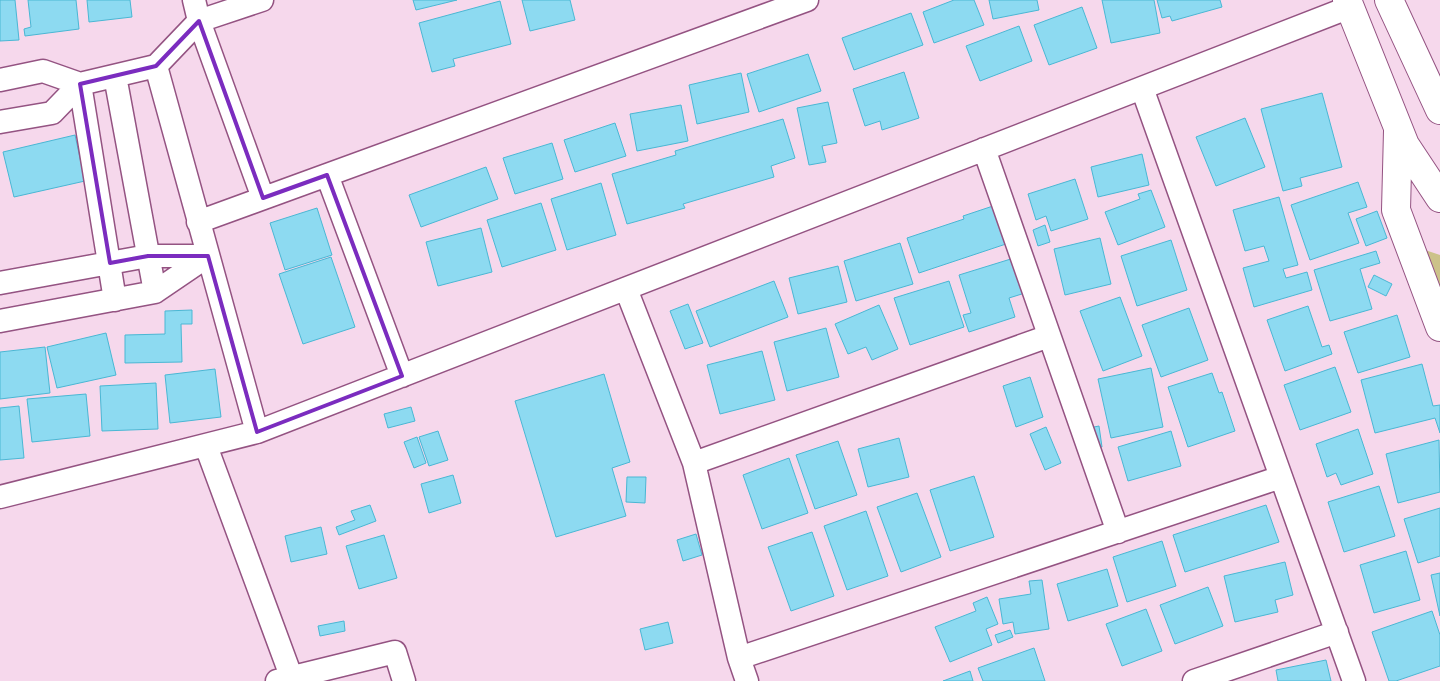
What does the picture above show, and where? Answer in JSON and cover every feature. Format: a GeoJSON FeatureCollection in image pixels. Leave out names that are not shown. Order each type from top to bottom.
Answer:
{"type":"FeatureCollection","features":[{"type":"Feature","properties":{"kind":"street"},"geometry":{"type":"LineString","coordinates":[[0,80],[43,71],[80,84],[156,66],[197,11],[262,0]]}},
{"type":"Feature","properties":{"kind":"street"},"geometry":{"type":"LineString","coordinates":[[198,222],[807,0]]}},
{"type":"Feature","properties":{"kind":"street"},"geometry":{"type":"LineString","coordinates":[[1388,0],[1440,110]]}},
{"type":"Feature","properties":{"kind":"street"},"geometry":{"type":"LineString","coordinates":[[0,497],[257,432],[1142,88],[1349,4],[1405,145],[1440,198]]}},
{"type":"Feature","properties":{"kind":"street"},"geometry":{"type":"LineString","coordinates":[[197,11],[263,198]]}},
{"type":"Feature","properties":{"kind":"street"},"geometry":{"type":"LineString","coordinates":[[156,66],[257,432]]}},
{"type":"Feature","properties":{"kind":"street"},"geometry":{"type":"LineString","coordinates":[[115,76],[155,292]]}},
{"type":"Feature","properties":{"kind":"street"},"geometry":{"type":"LineString","coordinates":[[0,122],[52,113],[80,84]]}},
{"type":"Feature","properties":{"kind":"street"},"geometry":{"type":"LineString","coordinates":[[80,84],[115,300]]}},
{"type":"Feature","properties":{"kind":"street"},"geometry":{"type":"LineString","coordinates":[[1142,88],[1354,681]]}},
{"type":"Feature","properties":{"kind":"street"},"geometry":{"type":"LineString","coordinates":[[1398,128],[1396,210],[1440,327]]}},
{"type":"Feature","properties":{"kind":"street"},"geometry":{"type":"LineString","coordinates":[[984,149],[1118,532]]}},
{"type":"Feature","properties":{"kind":"street"},"geometry":{"type":"LineString","coordinates":[[327,175],[402,376]]}},
{"type":"Feature","properties":{"kind":"street"},"geometry":{"type":"LineString","coordinates":[[0,284],[148,256],[208,256]]}},
{"type":"Feature","properties":{"kind":"street"},"geometry":{"type":"LineString","coordinates":[[0,321],[155,292],[208,256]]}},
{"type":"Feature","properties":{"kind":"street"},"geometry":{"type":"LineString","coordinates":[[626,289],[694,463],[739,658],[747,681]]}},
{"type":"Feature","properties":{"kind":"street"},"geometry":{"type":"LineString","coordinates":[[694,463],[1049,336]]}},
{"type":"Feature","properties":{"kind":"street"},"geometry":{"type":"LineString","coordinates":[[206,446],[283,679],[395,652],[404,681]]}},
{"type":"Feature","properties":{"kind":"street"},"geometry":{"type":"LineString","coordinates":[[739,658],[1281,477]]}},
{"type":"Feature","properties":{"kind":"street"},"geometry":{"type":"LineString","coordinates":[[1194,681],[1337,632]]}},
{"type":"Feature","properties":{"kind":"highlighted area"},"geometry":{"type":"Polygon","coordinates":[[[199,21],[263,198],[327,175],[402,376],[257,432],[208,256],[148,256],[110,263],[80,84],[156,66],[199,21]]]}},
{"type":"Feature","properties":{"kind":"shaded area"},"geometry":{"type":"Polygon","coordinates":[[[1425,250],[1440,255],[1440,291],[1425,250]]]}},
{"type":"Feature","properties":{"kind":"building"},"geometry":{"type":"Polygon","coordinates":[[[0,0],[15,0],[19,40],[0,41],[0,0]]]}},
{"type":"Feature","properties":{"kind":"building"},"geometry":{"type":"Polygon","coordinates":[[[28,0],[76,0],[79,29],[25,36],[24,29],[31,27],[28,0]]]}},
{"type":"Feature","properties":{"kind":"building"},"geometry":{"type":"Polygon","coordinates":[[[87,0],[130,0],[132,17],[89,22],[87,0]]]}},
{"type":"Feature","properties":{"kind":"building"},"geometry":{"type":"Polygon","coordinates":[[[413,0],[457,0],[416,10],[413,0]]]}},
{"type":"Feature","properties":{"kind":"building"},"geometry":{"type":"Polygon","coordinates":[[[522,0],[570,0],[575,20],[530,31],[522,0]]]}},
{"type":"Feature","properties":{"kind":"building"},"geometry":{"type":"Polygon","coordinates":[[[954,0],[974,0],[984,25],[934,43],[923,12],[954,0]]]}},
{"type":"Feature","properties":{"kind":"building"},"geometry":{"type":"Polygon","coordinates":[[[989,0],[1037,0],[1039,10],[993,19],[989,0]]]}},
{"type":"Feature","properties":{"kind":"building"},"geometry":{"type":"Polygon","coordinates":[[[1102,0],[1154,0],[1160,33],[1111,43],[1102,0]]]}},
{"type":"Feature","properties":{"kind":"building"},"geometry":{"type":"Polygon","coordinates":[[[1157,0],[1220,0],[1222,7],[1172,21],[1170,16],[1162,18],[1157,0]]]}},
{"type":"Feature","properties":{"kind":"building"},"geometry":{"type":"Polygon","coordinates":[[[500,1],[511,44],[453,59],[455,66],[432,72],[419,23],[500,1]]]}},
{"type":"Feature","properties":{"kind":"building"},"geometry":{"type":"Polygon","coordinates":[[[1082,7],[1097,48],[1049,65],[1034,25],[1082,7]]]}},
{"type":"Feature","properties":{"kind":"building"},"geometry":{"type":"Polygon","coordinates":[[[911,13],[923,45],[854,70],[842,38],[911,13]]]}},
{"type":"Feature","properties":{"kind":"building"},"geometry":{"type":"Polygon","coordinates":[[[1019,26],[1032,61],[980,81],[966,46],[1019,26]]]}},
{"type":"Feature","properties":{"kind":"building"},"geometry":{"type":"Polygon","coordinates":[[[808,54],[821,91],[759,112],[747,74],[808,54]]]}},
{"type":"Feature","properties":{"kind":"building"},"geometry":{"type":"Polygon","coordinates":[[[904,72],[919,118],[882,130],[880,121],[865,126],[853,89],[904,72]]]}},
{"type":"Feature","properties":{"kind":"building"},"geometry":{"type":"Polygon","coordinates":[[[741,73],[749,112],[697,124],[689,85],[741,73]]]}},
{"type":"Feature","properties":{"kind":"building"},"geometry":{"type":"Polygon","coordinates":[[[1322,93],[1342,167],[1300,178],[1302,186],[1283,191],[1261,109],[1322,93]]]}},
{"type":"Feature","properties":{"kind":"building"},"geometry":{"type":"Polygon","coordinates":[[[828,102],[837,143],[822,146],[826,162],[809,165],[797,108],[828,102]]]}},
{"type":"Feature","properties":{"kind":"building"},"geometry":{"type":"Polygon","coordinates":[[[681,105],[688,141],[637,151],[630,114],[681,105]]]}},
{"type":"Feature","properties":{"kind":"building"},"geometry":{"type":"Polygon","coordinates":[[[1245,118],[1265,167],[1216,186],[1196,137],[1245,118]]]}},
{"type":"Feature","properties":{"kind":"building"},"geometry":{"type":"Polygon","coordinates":[[[783,119],[795,158],[771,166],[774,177],[683,204],[685,208],[627,224],[612,174],[676,155],[675,151],[783,119]]]}},
{"type":"Feature","properties":{"kind":"building"},"geometry":{"type":"Polygon","coordinates":[[[615,123],[626,156],[575,172],[564,140],[615,123]]]}},
{"type":"Feature","properties":{"kind":"building"},"geometry":{"type":"Polygon","coordinates":[[[75,135],[85,181],[14,197],[3,152],[75,135]]]}},
{"type":"Feature","properties":{"kind":"building"},"geometry":{"type":"Polygon","coordinates":[[[552,143],[563,179],[515,194],[503,158],[552,143]]]}},
{"type":"Feature","properties":{"kind":"building"},"geometry":{"type":"Polygon","coordinates":[[[1142,154],[1149,185],[1098,197],[1091,167],[1142,154]]]}},
{"type":"Feature","properties":{"kind":"building"},"geometry":{"type":"Polygon","coordinates":[[[486,167],[498,199],[421,227],[409,195],[486,167]]]}},
{"type":"Feature","properties":{"kind":"building"},"geometry":{"type":"Polygon","coordinates":[[[1075,179],[1088,219],[1051,231],[1046,216],[1036,220],[1028,194],[1075,179]]]}},
{"type":"Feature","properties":{"kind":"building"},"geometry":{"type":"Polygon","coordinates":[[[1358,182],[1367,207],[1348,213],[1359,243],[1310,260],[1291,205],[1358,182]]]}},
{"type":"Feature","properties":{"kind":"building"},"geometry":{"type":"Polygon","coordinates":[[[601,183],[616,235],[567,250],[551,199],[601,183]]]}},
{"type":"Feature","properties":{"kind":"building"},"geometry":{"type":"Polygon","coordinates":[[[1151,190],[1165,227],[1118,245],[1105,212],[1140,199],[1138,194],[1151,190]]]}},
{"type":"Feature","properties":{"kind":"building"},"geometry":{"type":"Polygon","coordinates":[[[1279,197],[1298,265],[1283,269],[1286,278],[1307,272],[1312,290],[1254,307],[1243,268],[1269,261],[1264,246],[1245,251],[1233,210],[1279,197]]]}},
{"type":"Feature","properties":{"kind":"building"},"geometry":{"type":"Polygon","coordinates":[[[541,203],[556,250],[502,267],[487,220],[541,203]]]}},
{"type":"Feature","properties":{"kind":"building"},"geometry":{"type":"Polygon","coordinates":[[[1002,203],[1015,241],[919,273],[907,238],[964,219],[963,216],[1002,203]]]}},
{"type":"Feature","properties":{"kind":"building"},"geometry":{"type":"Polygon","coordinates":[[[317,208],[332,255],[285,270],[270,223],[317,208]]]}},
{"type":"Feature","properties":{"kind":"building"},"geometry":{"type":"Polygon","coordinates":[[[1377,211],[1387,238],[1366,246],[1356,219],[1377,211]]]}},
{"type":"Feature","properties":{"kind":"building"},"geometry":{"type":"Polygon","coordinates":[[[1045,225],[1050,242],[1038,246],[1033,230],[1045,225]]]}},
{"type":"Feature","properties":{"kind":"building"},"geometry":{"type":"Polygon","coordinates":[[[481,228],[492,272],[438,286],[426,242],[481,228]]]}},
{"type":"Feature","properties":{"kind":"building"},"geometry":{"type":"Polygon","coordinates":[[[1100,238],[1111,284],[1065,295],[1054,249],[1100,238]]]}},
{"type":"Feature","properties":{"kind":"building"},"geometry":{"type":"Polygon","coordinates":[[[1171,240],[1187,290],[1137,306],[1121,256],[1171,240]]]}},
{"type":"Feature","properties":{"kind":"building"},"geometry":{"type":"Polygon","coordinates":[[[900,243],[913,284],[856,301],[844,261],[900,243]]]}},
{"type":"Feature","properties":{"kind":"building"},"geometry":{"type":"Polygon","coordinates":[[[1376,251],[1380,263],[1360,269],[1372,309],[1330,321],[1314,270],[1376,251]]]}},
{"type":"Feature","properties":{"kind":"building"},"geometry":{"type":"Polygon","coordinates":[[[331,257],[355,327],[303,344],[279,274],[331,257]]]}},
{"type":"Feature","properties":{"kind":"building"},"geometry":{"type":"Polygon","coordinates":[[[1014,258],[1025,293],[1009,298],[1015,317],[969,332],[963,315],[971,313],[959,275],[1014,258]]]}},
{"type":"Feature","properties":{"kind":"building"},"geometry":{"type":"Polygon","coordinates":[[[838,266],[847,302],[798,314],[789,278],[838,266]]]}},
{"type":"Feature","properties":{"kind":"building"},"geometry":{"type":"Polygon","coordinates":[[[1374,275],[1392,284],[1386,296],[1368,287],[1374,275]]]}},
{"type":"Feature","properties":{"kind":"building"},"geometry":{"type":"Polygon","coordinates":[[[774,281],[788,317],[710,347],[696,311],[774,281]]]}},
{"type":"Feature","properties":{"kind":"building"},"geometry":{"type":"Polygon","coordinates":[[[949,281],[964,327],[910,345],[894,298],[949,281]]]}},
{"type":"Feature","properties":{"kind":"building"},"geometry":{"type":"Polygon","coordinates":[[[1120,297],[1142,356],[1103,371],[1080,311],[1120,297]]]}},
{"type":"Feature","properties":{"kind":"building"},"geometry":{"type":"Polygon","coordinates":[[[688,304],[703,343],[685,349],[670,311],[688,304]]]}},
{"type":"Feature","properties":{"kind":"building"},"geometry":{"type":"Polygon","coordinates":[[[879,305],[898,349],[872,360],[866,347],[848,354],[835,324],[879,305]]]}},
{"type":"Feature","properties":{"kind":"building"},"geometry":{"type":"Polygon","coordinates":[[[1308,306],[1322,347],[1329,345],[1332,354],[1285,371],[1267,320],[1308,306]]]}},
{"type":"Feature","properties":{"kind":"building"},"geometry":{"type":"Polygon","coordinates":[[[1189,308],[1208,360],[1161,377],[1142,325],[1189,308]]]}},
{"type":"Feature","properties":{"kind":"building"},"geometry":{"type":"Polygon","coordinates":[[[192,310],[192,324],[181,324],[182,362],[125,363],[125,335],[165,334],[165,311],[192,310]]]}},
{"type":"Feature","properties":{"kind":"building"},"geometry":{"type":"Polygon","coordinates":[[[1397,315],[1410,357],[1358,373],[1344,332],[1397,315]]]}},
{"type":"Feature","properties":{"kind":"building"},"geometry":{"type":"Polygon","coordinates":[[[826,328],[839,377],[787,391],[774,342],[826,328]]]}},
{"type":"Feature","properties":{"kind":"building"},"geometry":{"type":"Polygon","coordinates":[[[106,333],[116,375],[57,388],[47,347],[106,333]]]}},
{"type":"Feature","properties":{"kind":"building"},"geometry":{"type":"Polygon","coordinates":[[[45,347],[50,393],[0,399],[0,352],[45,347]]]}},
{"type":"Feature","properties":{"kind":"building"},"geometry":{"type":"Polygon","coordinates":[[[762,351],[775,400],[720,414],[707,365],[762,351]]]}},
{"type":"Feature","properties":{"kind":"building"},"geometry":{"type":"Polygon","coordinates":[[[1422,364],[1433,406],[1440,405],[1440,433],[1435,418],[1375,433],[1361,380],[1422,364]]]}},
{"type":"Feature","properties":{"kind":"building"},"geometry":{"type":"Polygon","coordinates":[[[1335,367],[1351,412],[1300,430],[1284,385],[1335,367]]]}},
{"type":"Feature","properties":{"kind":"building"},"geometry":{"type":"Polygon","coordinates":[[[1151,368],[1163,427],[1111,438],[1098,379],[1151,368]]]}},
{"type":"Feature","properties":{"kind":"building"},"geometry":{"type":"Polygon","coordinates":[[[215,369],[221,417],[170,423],[165,375],[215,369]]]}},
{"type":"Feature","properties":{"kind":"building"},"geometry":{"type":"Polygon","coordinates":[[[1212,373],[1219,393],[1222,392],[1235,431],[1188,447],[1168,387],[1212,373]]]}},
{"type":"Feature","properties":{"kind":"building"},"geometry":{"type":"Polygon","coordinates":[[[604,374],[630,462],[612,468],[626,516],[556,537],[515,401],[604,374]]]}},
{"type":"Feature","properties":{"kind":"building"},"geometry":{"type":"Polygon","coordinates":[[[1030,377],[1043,417],[1016,427],[1003,386],[1030,377]]]}},
{"type":"Feature","properties":{"kind":"building"},"geometry":{"type":"Polygon","coordinates":[[[156,383],[158,429],[102,431],[100,386],[156,383]]]}},
{"type":"Feature","properties":{"kind":"building"},"geometry":{"type":"Polygon","coordinates":[[[86,394],[90,436],[32,442],[27,399],[86,394]]]}},
{"type":"Feature","properties":{"kind":"building"},"geometry":{"type":"Polygon","coordinates":[[[19,406],[24,458],[0,460],[0,408],[19,406]]]}},
{"type":"Feature","properties":{"kind":"building"},"geometry":{"type":"Polygon","coordinates":[[[411,407],[415,421],[388,428],[384,414],[411,407]]]}},
{"type":"Feature","properties":{"kind":"building"},"geometry":{"type":"Polygon","coordinates":[[[1099,426],[1102,447],[1092,449],[1089,428],[1099,426]]]}},
{"type":"Feature","properties":{"kind":"building"},"geometry":{"type":"Polygon","coordinates":[[[1046,427],[1061,463],[1045,470],[1030,434],[1046,427]]]}},
{"type":"Feature","properties":{"kind":"building"},"geometry":{"type":"Polygon","coordinates":[[[1358,429],[1373,474],[1341,485],[1336,473],[1327,477],[1316,444],[1358,429]]]}},
{"type":"Feature","properties":{"kind":"building"},"geometry":{"type":"Polygon","coordinates":[[[438,431],[448,460],[429,466],[419,437],[438,431]]]}},
{"type":"Feature","properties":{"kind":"building"},"geometry":{"type":"Polygon","coordinates":[[[1171,431],[1181,466],[1128,481],[1118,447],[1171,431]]]}},
{"type":"Feature","properties":{"kind":"building"},"geometry":{"type":"Polygon","coordinates":[[[417,437],[426,463],[414,468],[404,442],[417,437]]]}},
{"type":"Feature","properties":{"kind":"building"},"geometry":{"type":"Polygon","coordinates":[[[899,438],[909,477],[868,487],[858,449],[899,438]]]}},
{"type":"Feature","properties":{"kind":"building"},"geometry":{"type":"Polygon","coordinates":[[[1439,440],[1440,492],[1398,503],[1386,454],[1439,440]]]}},
{"type":"Feature","properties":{"kind":"building"},"geometry":{"type":"Polygon","coordinates":[[[838,441],[857,495],[815,509],[796,455],[838,441]]]}},
{"type":"Feature","properties":{"kind":"building"},"geometry":{"type":"Polygon","coordinates":[[[789,458],[808,513],[762,529],[743,475],[789,458]]]}},
{"type":"Feature","properties":{"kind":"building"},"geometry":{"type":"Polygon","coordinates":[[[453,475],[461,503],[429,513],[421,484],[453,475]]]}},
{"type":"Feature","properties":{"kind":"building"},"geometry":{"type":"Polygon","coordinates":[[[974,476],[994,537],[950,551],[930,490],[974,476]]]}},
{"type":"Feature","properties":{"kind":"building"},"geometry":{"type":"Polygon","coordinates":[[[627,477],[646,477],[645,503],[626,502],[627,477]]]}},
{"type":"Feature","properties":{"kind":"building"},"geometry":{"type":"Polygon","coordinates":[[[1379,486],[1395,536],[1344,552],[1328,502],[1379,486]]]}},
{"type":"Feature","properties":{"kind":"building"},"geometry":{"type":"Polygon","coordinates":[[[917,493],[941,557],[901,572],[877,507],[917,493]]]}},
{"type":"Feature","properties":{"kind":"building"},"geometry":{"type":"Polygon","coordinates":[[[370,505],[376,521],[339,535],[336,527],[355,520],[351,511],[370,505]]]}},
{"type":"Feature","properties":{"kind":"building"},"geometry":{"type":"Polygon","coordinates":[[[1266,505],[1279,542],[1185,572],[1173,535],[1266,505]]]}},
{"type":"Feature","properties":{"kind":"building"},"geometry":{"type":"Polygon","coordinates":[[[1440,508],[1440,556],[1418,563],[1404,519],[1440,508]]]}},
{"type":"Feature","properties":{"kind":"building"},"geometry":{"type":"Polygon","coordinates":[[[866,511],[888,576],[847,590],[824,526],[866,511]]]}},
{"type":"Feature","properties":{"kind":"building"},"geometry":{"type":"Polygon","coordinates":[[[321,527],[327,554],[291,562],[285,536],[321,527]]]}},
{"type":"Feature","properties":{"kind":"building"},"geometry":{"type":"Polygon","coordinates":[[[812,532],[834,596],[791,611],[768,547],[812,532]]]}},
{"type":"Feature","properties":{"kind":"building"},"geometry":{"type":"Polygon","coordinates":[[[696,534],[702,555],[683,561],[677,540],[696,534]]]}},
{"type":"Feature","properties":{"kind":"building"},"geometry":{"type":"Polygon","coordinates":[[[384,535],[397,578],[359,589],[346,546],[384,535]]]}},
{"type":"Feature","properties":{"kind":"building"},"geometry":{"type":"Polygon","coordinates":[[[1162,541],[1176,586],[1127,602],[1113,557],[1162,541]]]}},
{"type":"Feature","properties":{"kind":"building"},"geometry":{"type":"Polygon","coordinates":[[[1406,551],[1420,600],[1374,613],[1360,565],[1406,551]]]}},
{"type":"Feature","properties":{"kind":"building"},"geometry":{"type":"Polygon","coordinates":[[[1285,562],[1293,595],[1275,600],[1278,612],[1235,622],[1224,576],[1285,562]]]}},
{"type":"Feature","properties":{"kind":"building"},"geometry":{"type":"Polygon","coordinates":[[[1107,569],[1118,606],[1068,621],[1057,584],[1107,569]]]}},
{"type":"Feature","properties":{"kind":"building"},"geometry":{"type":"Polygon","coordinates":[[[1440,573],[1440,616],[1431,575],[1440,573]]]}},
{"type":"Feature","properties":{"kind":"building"},"geometry":{"type":"Polygon","coordinates":[[[1042,580],[1049,629],[1015,634],[1013,622],[1003,624],[999,599],[1031,594],[1029,581],[1042,580]]]}},
{"type":"Feature","properties":{"kind":"building"},"geometry":{"type":"Polygon","coordinates":[[[1208,587],[1223,626],[1175,644],[1160,605],[1208,587]]]}},
{"type":"Feature","properties":{"kind":"building"},"geometry":{"type":"Polygon","coordinates":[[[987,597],[998,624],[986,629],[992,645],[950,662],[935,627],[976,611],[973,603],[987,597]]]}},
{"type":"Feature","properties":{"kind":"building"},"geometry":{"type":"Polygon","coordinates":[[[1146,609],[1162,651],[1122,666],[1106,624],[1146,609]]]}},
{"type":"Feature","properties":{"kind":"building"},"geometry":{"type":"Polygon","coordinates":[[[1432,611],[1440,635],[1440,666],[1396,681],[1389,681],[1372,632],[1432,611]]]}},
{"type":"Feature","properties":{"kind":"building"},"geometry":{"type":"Polygon","coordinates":[[[344,621],[345,631],[320,636],[318,626],[344,621]]]}},
{"type":"Feature","properties":{"kind":"building"},"geometry":{"type":"Polygon","coordinates":[[[668,622],[673,643],[645,650],[640,629],[668,622]]]}},
{"type":"Feature","properties":{"kind":"building"},"geometry":{"type":"Polygon","coordinates":[[[1010,630],[1013,637],[998,643],[995,635],[1010,630]]]}},
{"type":"Feature","properties":{"kind":"building"},"geometry":{"type":"Polygon","coordinates":[[[1034,648],[1045,681],[983,681],[978,668],[1034,648]]]}},
{"type":"Feature","properties":{"kind":"building"},"geometry":{"type":"Polygon","coordinates":[[[1326,660],[1331,681],[1278,681],[1276,670],[1326,660]]]}},
{"type":"Feature","properties":{"kind":"building"},"geometry":{"type":"Polygon","coordinates":[[[970,671],[973,681],[943,681],[970,671]]]}}]}
